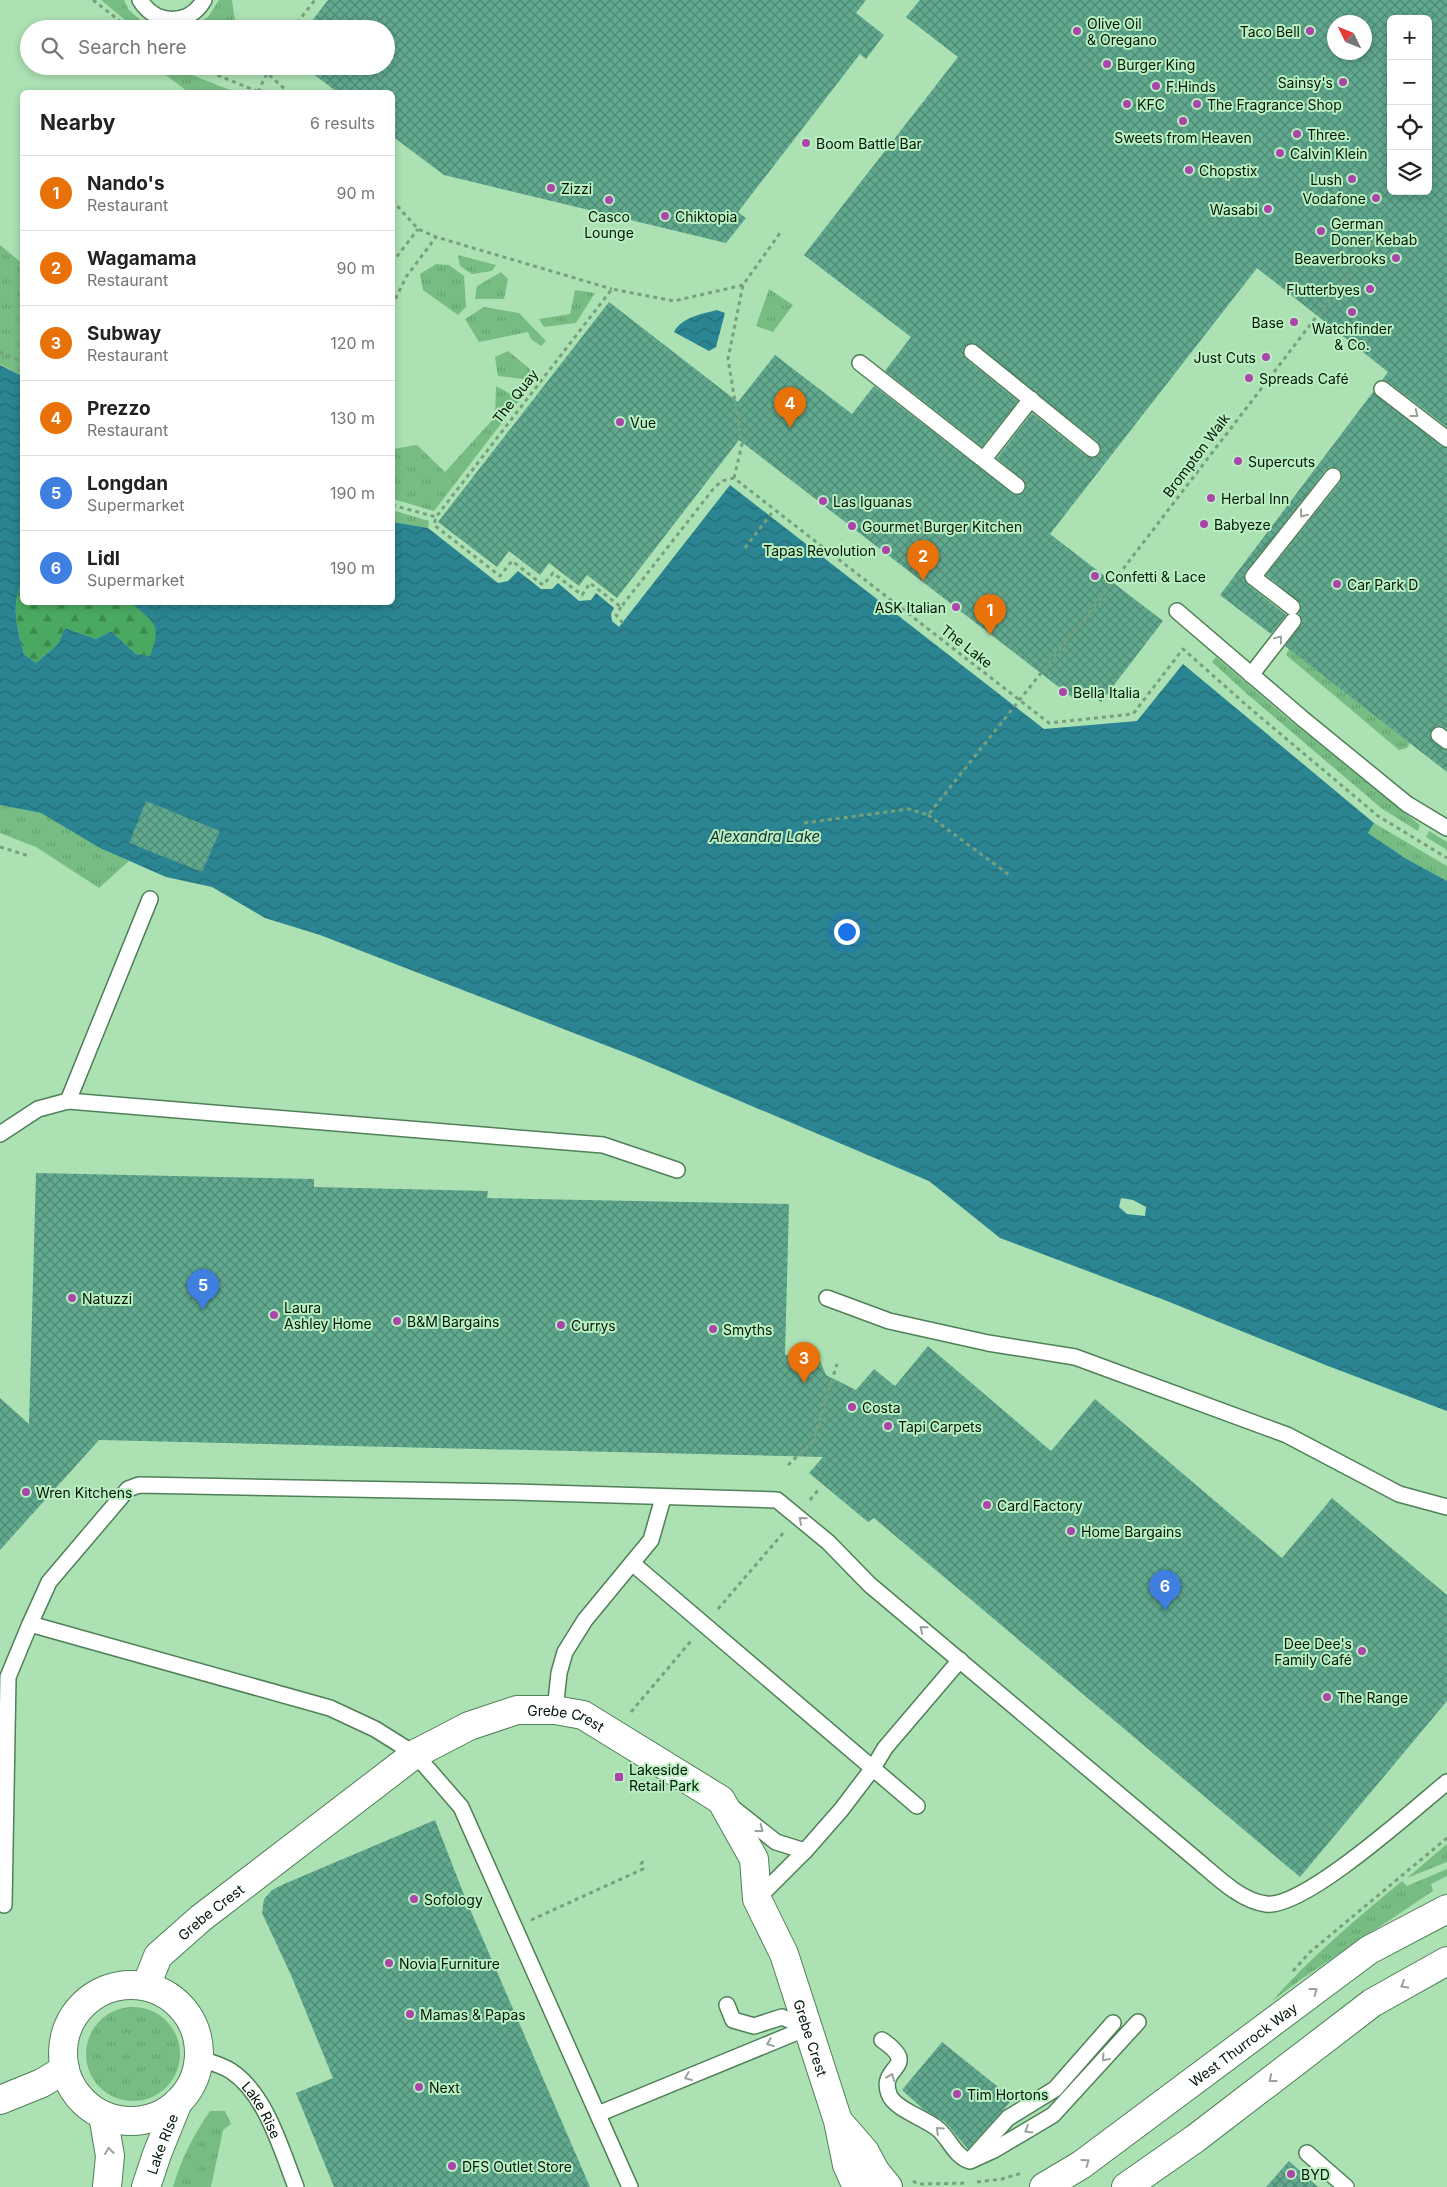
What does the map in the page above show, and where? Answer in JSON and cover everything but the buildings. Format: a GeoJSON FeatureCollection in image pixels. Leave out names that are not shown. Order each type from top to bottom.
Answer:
{"type":"FeatureCollection","features":[{"type":"Feature","properties":{"kind":"street","name":"Grebe Crest"},"geometry":{"type":"LineString","coordinates":[[146,1986],[158,1956],[201,1918],[415,1754],[469,1726],[517,1710],[555,1710],[583,1715],[721,1800],[754,1859],[757,1899],[784,1954],[838,2121],[847,2165],[857,2187]]}},
{"type":"Feature","properties":{"kind":"street","name":"West Thurrock Way"},"geometry":{"type":"LineString","coordinates":[[1044,2187],[1081,2165],[1370,1950],[1447,1909]]}},
{"type":"Feature","properties":{"kind":"street"},"geometry":{"type":"LineString","coordinates":[[1126,2187],[1196,2138],[1372,2003],[1447,1961]]}},
{"type":"Feature","properties":{"kind":"street","name":"Lake RIse"},"geometry":{"type":"LineString","coordinates":[[146,2187],[156,2154],[178,2102],[190,2086],[199,2058],[196,2034],[185,2012],[174,2000],[146,1986],[128,1985],[110,1988],[92,1998],[76,2012],[66,2031],[63,2050],[65,2069],[70,2084],[78,2096],[90,2107],[103,2115],[121,2120],[137,2121],[156,2116],[178,2102]]}},
{"type":"Feature","properties":{"kind":"street"},"geometry":{"type":"LineString","coordinates":[[0,2100],[42,2083],[65,2069]]}},
{"type":"Feature","properties":{"kind":"street"},"geometry":{"type":"LineString","coordinates":[[103,2115],[110,2156],[107,2187]]}},
{"type":"Feature","properties":{"kind":"street","name":"Grebe Crest"},"geometry":{"type":"LineString","coordinates":[[838,2121],[866,2152],[875,2171],[888,2187]]}},
{"type":"Feature","properties":{"kind":"lane"},"geometry":{"type":"LineString","coordinates":[[140,0],[150,13],[167,20],[179,20],[190,15],[204,0]]}},
{"type":"Feature","properties":{"kind":"lane"},"geometry":{"type":"LineString","coordinates":[[972,352],[1092,449]]}},
{"type":"Feature","properties":{"kind":"lane"},"geometry":{"type":"LineString","coordinates":[[860,363],[1017,486]]}},
{"type":"Feature","properties":{"kind":"lane"},"geometry":{"type":"LineString","coordinates":[[1382,388],[1447,439]]}},
{"type":"Feature","properties":{"kind":"lane"},"geometry":{"type":"LineString","coordinates":[[984,459],[1031,399]]}},
{"type":"Feature","properties":{"kind":"lane"},"geometry":{"type":"LineString","coordinates":[[1251,675],[1293,614],[1254,577],[1333,476]]}},
{"type":"Feature","properties":{"kind":"lane"},"geometry":{"type":"LineString","coordinates":[[1177,611],[1407,804],[1447,828]]}},
{"type":"Feature","properties":{"kind":"lane"},"geometry":{"type":"LineString","coordinates":[[68,1101],[150,899]]}},
{"type":"Feature","properties":{"kind":"lane"},"geometry":{"type":"LineString","coordinates":[[0,1134],[38,1110],[68,1101],[602,1145],[677,1170]]}},
{"type":"Feature","properties":{"kind":"lane"},"geometry":{"type":"LineString","coordinates":[[827,1298],[889,1321],[988,1343],[1074,1357],[1287,1435],[1399,1494],[1447,1507]]}},
{"type":"Feature","properties":{"kind":"lane"},"geometry":{"type":"LineString","coordinates":[[4,1905],[8,1677],[49,1582],[128,1488],[140,1485],[523,1492],[664,1498],[761,1498],[777,1500],[828,1542],[870,1585],[1223,1882],[1264,1904],[1278,1905],[1308,1891],[1357,1856],[1447,1782]]}},
{"type":"Feature","properties":{"kind":"lane"},"geometry":{"type":"LineString","coordinates":[[555,1710],[559,1673],[565,1652],[585,1620],[651,1540],[664,1498]]}},
{"type":"Feature","properties":{"kind":"lane"},"geometry":{"type":"LineString","coordinates":[[632,1563],[917,1806]]}},
{"type":"Feature","properties":{"kind":"lane"},"geometry":{"type":"LineString","coordinates":[[30,1624],[330,1708],[375,1729],[415,1754],[461,1807],[630,2187]]}},
{"type":"Feature","properties":{"kind":"lane"},"geometry":{"type":"LineString","coordinates":[[757,1899],[805,1851],[841,1810],[873,1768],[885,1748],[960,1660]]}},
{"type":"Feature","properties":{"kind":"lane"},"geometry":{"type":"LineString","coordinates":[[721,1800],[776,1842],[805,1851]]}},
{"type":"Feature","properties":{"kind":"lane"},"geometry":{"type":"LineString","coordinates":[[727,2005],[733,2020],[754,2026],[782,2017],[807,2028]]}},
{"type":"Feature","properties":{"kind":"lane"},"geometry":{"type":"LineString","coordinates":[[970,2161],[994,2150],[1053,2115],[1138,2022]]}},
{"type":"Feature","properties":{"kind":"lane"},"geometry":{"type":"LineString","coordinates":[[970,2161],[1008,2118],[1055,2089],[1113,2023]]}},
{"type":"Feature","properties":{"kind":"lane"},"geometry":{"type":"LineString","coordinates":[[598,2114],[807,2028]]}},
{"type":"Feature","properties":{"kind":"lane"},"geometry":{"type":"LineString","coordinates":[[882,2040],[899,2054],[899,2062],[888,2079],[887,2086],[891,2098],[900,2107],[940,2130],[960,2156],[970,2161]]}},
{"type":"Feature","properties":{"kind":"lane","name":"Lake Rise"},"geometry":{"type":"LineString","coordinates":[[199,2058],[231,2071],[257,2096],[296,2187]]}},
{"type":"Feature","properties":{"kind":"lane"},"geometry":{"type":"LineString","coordinates":[[1308,2153],[1346,2187]]}},
{"type":"Feature","properties":{"kind":"path"},"geometry":{"type":"LineString","coordinates":[[93,0],[119,20]]}},
{"type":"Feature","properties":{"kind":"path"},"geometry":{"type":"LineString","coordinates":[[299,20],[315,0]]}},
{"type":"Feature","properties":{"kind":"path"},"geometry":{"type":"LineString","coordinates":[[217,75],[253,90]]}},
{"type":"Feature","properties":{"kind":"path"},"geometry":{"type":"LineString","coordinates":[[259,90],[266,75]]}},
{"type":"Feature","properties":{"kind":"path"},"geometry":{"type":"LineString","coordinates":[[269,75],[286,90]]}},
{"type":"Feature","properties":{"kind":"path"},"geometry":{"type":"LineString","coordinates":[[395,203],[418,229],[436,237],[612,290],[674,301],[743,285]]}},
{"type":"Feature","properties":{"kind":"path","name":"Brompton Walk"},"geometry":{"type":"LineString","coordinates":[[928,815],[1019,701],[1389,222]]}},
{"type":"Feature","properties":{"kind":"path"},"geometry":{"type":"LineString","coordinates":[[395,259],[418,229]]}},
{"type":"Feature","properties":{"kind":"path"},"geometry":{"type":"LineString","coordinates":[[622,623],[616,615],[621,607],[714,488],[722,481],[734,478],[742,444],[728,359],[743,285],[780,233]]}},
{"type":"Feature","properties":{"kind":"path"},"geometry":{"type":"LineString","coordinates":[[395,300],[406,277],[436,237]]}},
{"type":"Feature","properties":{"kind":"path","name":"The Quay"},"geometry":{"type":"LineString","coordinates":[[436,517],[612,290]]}},
{"type":"Feature","properties":{"kind":"path"},"geometry":{"type":"LineString","coordinates":[[0,352],[20,361]]}},
{"type":"Feature","properties":{"kind":"path","name":"The Lake"},"geometry":{"type":"LineString","coordinates":[[734,478],[1048,723],[1133,714],[1184,649],[1252,710],[1378,816],[1447,858]]}},
{"type":"Feature","properties":{"kind":"path"},"geometry":{"type":"LineString","coordinates":[[395,506],[436,517],[434,525],[500,576],[512,561],[543,585],[552,573],[582,595],[590,583],[621,607]]}},
{"type":"Feature","properties":{"kind":"path"},"geometry":{"type":"LineString","coordinates":[[745,548],[774,510]]}},
{"type":"Feature","properties":{"kind":"path"},"geometry":{"type":"LineString","coordinates":[[804,823],[910,809],[928,815],[1012,877]]}},
{"type":"Feature","properties":{"kind":"path"},"geometry":{"type":"LineString","coordinates":[[0,847],[29,856]]}},
{"type":"Feature","properties":{"kind":"path"},"geometry":{"type":"LineString","coordinates":[[788,1465],[813,1441],[837,1364]]}},
{"type":"Feature","properties":{"kind":"path"},"geometry":{"type":"LineString","coordinates":[[625,1720],[819,1489]]}},
{"type":"Feature","properties":{"kind":"path"},"geometry":{"type":"LineString","coordinates":[[1287,1978],[1310,1952],[1447,1838]]}},
{"type":"Feature","properties":{"kind":"path"},"geometry":{"type":"LineString","coordinates":[[515,1927],[643,1869],[641,1864],[644,1860]]}},
{"type":"Feature","properties":{"kind":"green space"},"geometry":{"type":"Polygon","coordinates":[[[101,0],[124,0],[128,9],[140,20],[125,20],[101,0]]]}},
{"type":"Feature","properties":{"kind":"green space"},"geometry":{"type":"Polygon","coordinates":[[[219,0],[232,0],[235,20],[203,20],[208,17],[219,0]]]}},
{"type":"Feature","properties":{"kind":"green space"},"geometry":{"type":"Polygon","coordinates":[[[166,75],[192,75],[230,90],[185,90],[166,75]]]}},
{"type":"Feature","properties":{"kind":"green space"},"geometry":{"type":"Polygon","coordinates":[[[0,245],[20,261],[20,375],[0,364],[0,245]]]}},
{"type":"Feature","properties":{"kind":"green space"},"geometry":{"type":"Polygon","coordinates":[[[458,255],[496,265],[492,271],[472,274],[460,266],[458,255]]]}},
{"type":"Feature","properties":{"kind":"green space"},"geometry":{"type":"Polygon","coordinates":[[[436,264],[449,265],[464,276],[466,307],[458,315],[423,290],[420,274],[436,264]]]}},
{"type":"Feature","properties":{"kind":"green space"},"geometry":{"type":"Polygon","coordinates":[[[501,272],[508,279],[504,299],[475,299],[477,286],[501,272]]]}},
{"type":"Feature","properties":{"kind":"green space"},"geometry":{"type":"Polygon","coordinates":[[[769,289],[793,305],[773,332],[756,326],[769,289]]]}},
{"type":"Feature","properties":{"kind":"green space"},"geometry":{"type":"Polygon","coordinates":[[[575,290],[595,293],[576,323],[544,327],[539,319],[570,314],[575,290]]]}},
{"type":"Feature","properties":{"kind":"green space"},"geometry":{"type":"Polygon","coordinates":[[[484,307],[519,313],[546,341],[541,346],[531,339],[528,332],[479,342],[465,319],[484,307]]]}},
{"type":"Feature","properties":{"kind":"green space"},"geometry":{"type":"Polygon","coordinates":[[[508,351],[531,370],[532,380],[498,376],[495,357],[508,351]]]}},
{"type":"Feature","properties":{"kind":"green space"},"geometry":{"type":"Polygon","coordinates":[[[496,386],[520,399],[434,511],[395,500],[395,449],[417,445],[445,472],[495,417],[496,386]]]}},
{"type":"Feature","properties":{"kind":"green space"},"geometry":{"type":"Polygon","coordinates":[[[395,511],[429,521],[428,528],[395,522],[395,511]]]}},
{"type":"Feature","properties":{"kind":"green space"},"geometry":{"type":"Polygon","coordinates":[[[20,588],[20,605],[134,605],[154,621],[157,638],[150,657],[136,654],[111,631],[96,639],[65,628],[58,644],[36,663],[24,654],[16,618],[20,588]]]}},
{"type":"Feature","properties":{"kind":"green space"},"geometry":{"type":"Polygon","coordinates":[[[1289,649],[1410,743],[1407,748],[1399,750],[1286,655],[1289,649]]]}},
{"type":"Feature","properties":{"kind":"green space"},"geometry":{"type":"Polygon","coordinates":[[[1216,657],[1287,718],[1420,825],[1418,831],[1381,808],[1246,693],[1212,662],[1216,657]]]}},
{"type":"Feature","properties":{"kind":"green space"},"geometry":{"type":"Polygon","coordinates":[[[0,805],[41,813],[129,861],[99,888],[36,847],[0,833],[0,805]]]}},
{"type":"Feature","properties":{"kind":"green space"},"geometry":{"type":"Polygon","coordinates":[[[1374,823],[1447,866],[1447,881],[1405,858],[1368,833],[1374,823]]]}},
{"type":"Feature","properties":{"kind":"green space"},"geometry":{"type":"Polygon","coordinates":[[[1429,831],[1447,842],[1447,850],[1426,837],[1429,831]]]}},
{"type":"Feature","properties":{"kind":"green space"},"geometry":{"type":"Polygon","coordinates":[[[1447,1844],[1447,1862],[1407,1878],[1447,1844]]]}},
{"type":"Feature","properties":{"kind":"green space"},"geometry":{"type":"Polygon","coordinates":[[[1447,1869],[1447,1876],[1431,1884],[1433,1891],[1303,1978],[1272,2001],[1319,1953],[1402,1881],[1407,1886],[1447,1869]]]}},
{"type":"Feature","properties":{"kind":"green space"},"geometry":{"type":"Polygon","coordinates":[[[133,2007],[151,2010],[166,2021],[177,2036],[180,2054],[177,2072],[166,2087],[151,2098],[133,2101],[115,2098],[100,2087],[89,2072],[86,2054],[89,2036],[100,2021],[115,2010],[133,2007]]]}},
{"type":"Feature","properties":{"kind":"green space"},"geometry":{"type":"Polygon","coordinates":[[[210,2111],[225,2111],[231,2124],[223,2130],[211,2187],[173,2187],[188,2147],[210,2111]]]}},
{"type":"Feature","properties":{"kind":"water"},"geometry":{"type":"Polygon","coordinates":[[[717,310],[725,313],[716,347],[709,351],[674,332],[687,320],[717,310]]]}},
{"type":"Feature","properties":{"kind":"water","name":"Alexandra Lake"},"geometry":{"type":"Polygon","coordinates":[[[0,365],[20,375],[20,588],[16,601],[16,619],[24,654],[36,663],[58,644],[65,628],[96,639],[111,631],[136,654],[150,656],[156,630],[151,620],[134,605],[395,605],[395,522],[428,528],[498,583],[508,581],[518,571],[541,589],[552,589],[558,583],[579,601],[591,600],[596,593],[614,608],[611,614],[612,621],[619,627],[730,485],[1044,729],[1137,721],[1183,664],[1374,823],[1368,833],[1405,858],[1447,881],[1447,1411],[1328,1366],[1167,1301],[1000,1238],[929,1181],[636,1057],[320,935],[265,918],[212,887],[166,877],[100,848],[41,813],[0,805],[0,365]],[[1121,1198],[1119,1207],[1127,1214],[1145,1216],[1146,1207],[1133,1200],[1121,1198]]]}},
{"type":"Feature","properties":{"kind":"place","name":"Olive Oil & Oregano"},"geometry":{"type":"Point","coordinates":[1077,31]}},
{"type":"Feature","properties":{"kind":"place","name":"Taco Bell"},"geometry":{"type":"Point","coordinates":[1310,31]}},
{"type":"Feature","properties":{"kind":"place","name":"Burger King"},"geometry":{"type":"Point","coordinates":[1107,64]}},
{"type":"Feature","properties":{"kind":"place","name":"Sainsy's"},"geometry":{"type":"Point","coordinates":[1343,82]}},
{"type":"Feature","properties":{"kind":"place","name":"F.Hinds"},"geometry":{"type":"Point","coordinates":[1156,86]}},
{"type":"Feature","properties":{"kind":"place","name":"KFC"},"geometry":{"type":"Point","coordinates":[1127,104]}},
{"type":"Feature","properties":{"kind":"place","name":"The Fragrance Shop"},"geometry":{"type":"Point","coordinates":[1197,104]}},
{"type":"Feature","properties":{"kind":"place","name":"Sweets from Heaven"},"geometry":{"type":"Point","coordinates":[1183,121]}},
{"type":"Feature","properties":{"kind":"place","name":"Three."},"geometry":{"type":"Point","coordinates":[1297,134]}},
{"type":"Feature","properties":{"kind":"place","name":"Boom Battle Bar"},"geometry":{"type":"Point","coordinates":[806,143]}},
{"type":"Feature","properties":{"kind":"place","name":"Calvin Klein"},"geometry":{"type":"Point","coordinates":[1280,153]}},
{"type":"Feature","properties":{"kind":"place","name":"Chopstix"},"geometry":{"type":"Point","coordinates":[1189,170]}},
{"type":"Feature","properties":{"kind":"place","name":"Lush"},"geometry":{"type":"Point","coordinates":[1352,179]}},
{"type":"Feature","properties":{"kind":"place","name":"Zizzi"},"geometry":{"type":"Point","coordinates":[551,188]}},
{"type":"Feature","properties":{"kind":"place","name":"Vodafone"},"geometry":{"type":"Point","coordinates":[1376,198]}},
{"type":"Feature","properties":{"kind":"place","name":"Casco Lounge"},"geometry":{"type":"Point","coordinates":[609,200]}},
{"type":"Feature","properties":{"kind":"place","name":"Wasabi"},"geometry":{"type":"Point","coordinates":[1268,209]}},
{"type":"Feature","properties":{"kind":"place","name":"Chiktopia"},"geometry":{"type":"Point","coordinates":[665,216]}},
{"type":"Feature","properties":{"kind":"place","name":"German Doner Kebab"},"geometry":{"type":"Point","coordinates":[1321,231]}},
{"type":"Feature","properties":{"kind":"place","name":"Beaverbrooks"},"geometry":{"type":"Point","coordinates":[1396,258]}},
{"type":"Feature","properties":{"kind":"place","name":"Flutterbyes"},"geometry":{"type":"Point","coordinates":[1370,289]}},
{"type":"Feature","properties":{"kind":"place","name":"Watchfinder & Co."},"geometry":{"type":"Point","coordinates":[1352,312]}},
{"type":"Feature","properties":{"kind":"place","name":"Base"},"geometry":{"type":"Point","coordinates":[1294,322]}},
{"type":"Feature","properties":{"kind":"place","name":"Just Cuts"},"geometry":{"type":"Point","coordinates":[1266,357]}},
{"type":"Feature","properties":{"kind":"place","name":"Spreads Café"},"geometry":{"type":"Point","coordinates":[1249,378]}},
{"type":"Feature","properties":{"kind":"place","name":"Vue"},"geometry":{"type":"Point","coordinates":[620,422]}},
{"type":"Feature","properties":{"kind":"place","name":"Prezzo"},"geometry":{"type":"Point","coordinates":[790,428]}},
{"type":"Feature","properties":{"kind":"place","name":"Supercuts"},"geometry":{"type":"Point","coordinates":[1238,461]}},
{"type":"Feature","properties":{"kind":"place","name":"Herbal Inn"},"geometry":{"type":"Point","coordinates":[1211,498]}},
{"type":"Feature","properties":{"kind":"place","name":"Las Iguanas"},"geometry":{"type":"Point","coordinates":[823,501]}},
{"type":"Feature","properties":{"kind":"place","name":"Babyeze"},"geometry":{"type":"Point","coordinates":[1204,524]}},
{"type":"Feature","properties":{"kind":"place","name":"Gourmet Burger Kitchen"},"geometry":{"type":"Point","coordinates":[852,526]}},
{"type":"Feature","properties":{"kind":"place","name":"Tapas Revolution"},"geometry":{"type":"Point","coordinates":[886,550]}},
{"type":"Feature","properties":{"kind":"place","name":"Confetti & Lace"},"geometry":{"type":"Point","coordinates":[1095,576]}},
{"type":"Feature","properties":{"kind":"place","name":"Wagamama"},"geometry":{"type":"Point","coordinates":[923,581]}},
{"type":"Feature","properties":{"kind":"place","name":"Car Park D"},"geometry":{"type":"Point","coordinates":[1337,584]}},
{"type":"Feature","properties":{"kind":"place","name":"ASK Italian"},"geometry":{"type":"Point","coordinates":[956,607]}},
{"type":"Feature","properties":{"kind":"place","name":"Nando's"},"geometry":{"type":"Point","coordinates":[990,635]}},
{"type":"Feature","properties":{"kind":"place","name":"Bella Italia"},"geometry":{"type":"Point","coordinates":[1063,692]}},
{"type":"Feature","properties":{"kind":"place","name":"Natuzzi"},"geometry":{"type":"Point","coordinates":[72,1298]}},
{"type":"Feature","properties":{"kind":"place","name":"Longdan"},"geometry":{"type":"Point","coordinates":[203,1310]}},
{"type":"Feature","properties":{"kind":"place","name":"Laura Ashley Home"},"geometry":{"type":"Point","coordinates":[274,1315]}},
{"type":"Feature","properties":{"kind":"place","name":"B&M Bargains"},"geometry":{"type":"Point","coordinates":[397,1321]}},
{"type":"Feature","properties":{"kind":"place","name":"Currys"},"geometry":{"type":"Point","coordinates":[561,1325]}},
{"type":"Feature","properties":{"kind":"place","name":"Smyths"},"geometry":{"type":"Point","coordinates":[713,1329]}},
{"type":"Feature","properties":{"kind":"place","name":"Subway"},"geometry":{"type":"Point","coordinates":[804,1383]}},
{"type":"Feature","properties":{"kind":"place","name":"Costa"},"geometry":{"type":"Point","coordinates":[852,1407]}},
{"type":"Feature","properties":{"kind":"place","name":"Tapi Carpets"},"geometry":{"type":"Point","coordinates":[888,1426]}},
{"type":"Feature","properties":{"kind":"place","name":"Wren Kitchens"},"geometry":{"type":"Point","coordinates":[26,1492]}},
{"type":"Feature","properties":{"kind":"place","name":"Card Factory"},"geometry":{"type":"Point","coordinates":[987,1505]}},
{"type":"Feature","properties":{"kind":"place","name":"Home Bargains"},"geometry":{"type":"Point","coordinates":[1071,1531]}},
{"type":"Feature","properties":{"kind":"place","name":"Lidl"},"geometry":{"type":"Point","coordinates":[1165,1611]}},
{"type":"Feature","properties":{"kind":"place","name":"Dee Dee's Family Café"},"geometry":{"type":"Point","coordinates":[1362,1651]}},
{"type":"Feature","properties":{"kind":"place","name":"The Range"},"geometry":{"type":"Point","coordinates":[1327,1697]}},
{"type":"Feature","properties":{"kind":"place","name":"Lakeside Retail Park"},"geometry":{"type":"Point","coordinates":[619,1777]}},
{"type":"Feature","properties":{"kind":"place","name":"Sofology"},"geometry":{"type":"Point","coordinates":[414,1899]}},
{"type":"Feature","properties":{"kind":"place","name":"Novia Furniture"},"geometry":{"type":"Point","coordinates":[389,1963]}},
{"type":"Feature","properties":{"kind":"place","name":"Mamas & Papas"},"geometry":{"type":"Point","coordinates":[410,2014]}},
{"type":"Feature","properties":{"kind":"place","name":"Next"},"geometry":{"type":"Point","coordinates":[419,2087]}},
{"type":"Feature","properties":{"kind":"place","name":"Tim Hortons"},"geometry":{"type":"Point","coordinates":[957,2094]}},
{"type":"Feature","properties":{"kind":"place","name":"DFS Outlet Store"},"geometry":{"type":"Point","coordinates":[452,2166]}},
{"type":"Feature","properties":{"kind":"place","name":"BYD"},"geometry":{"type":"Point","coordinates":[1291,2174]}}]}
